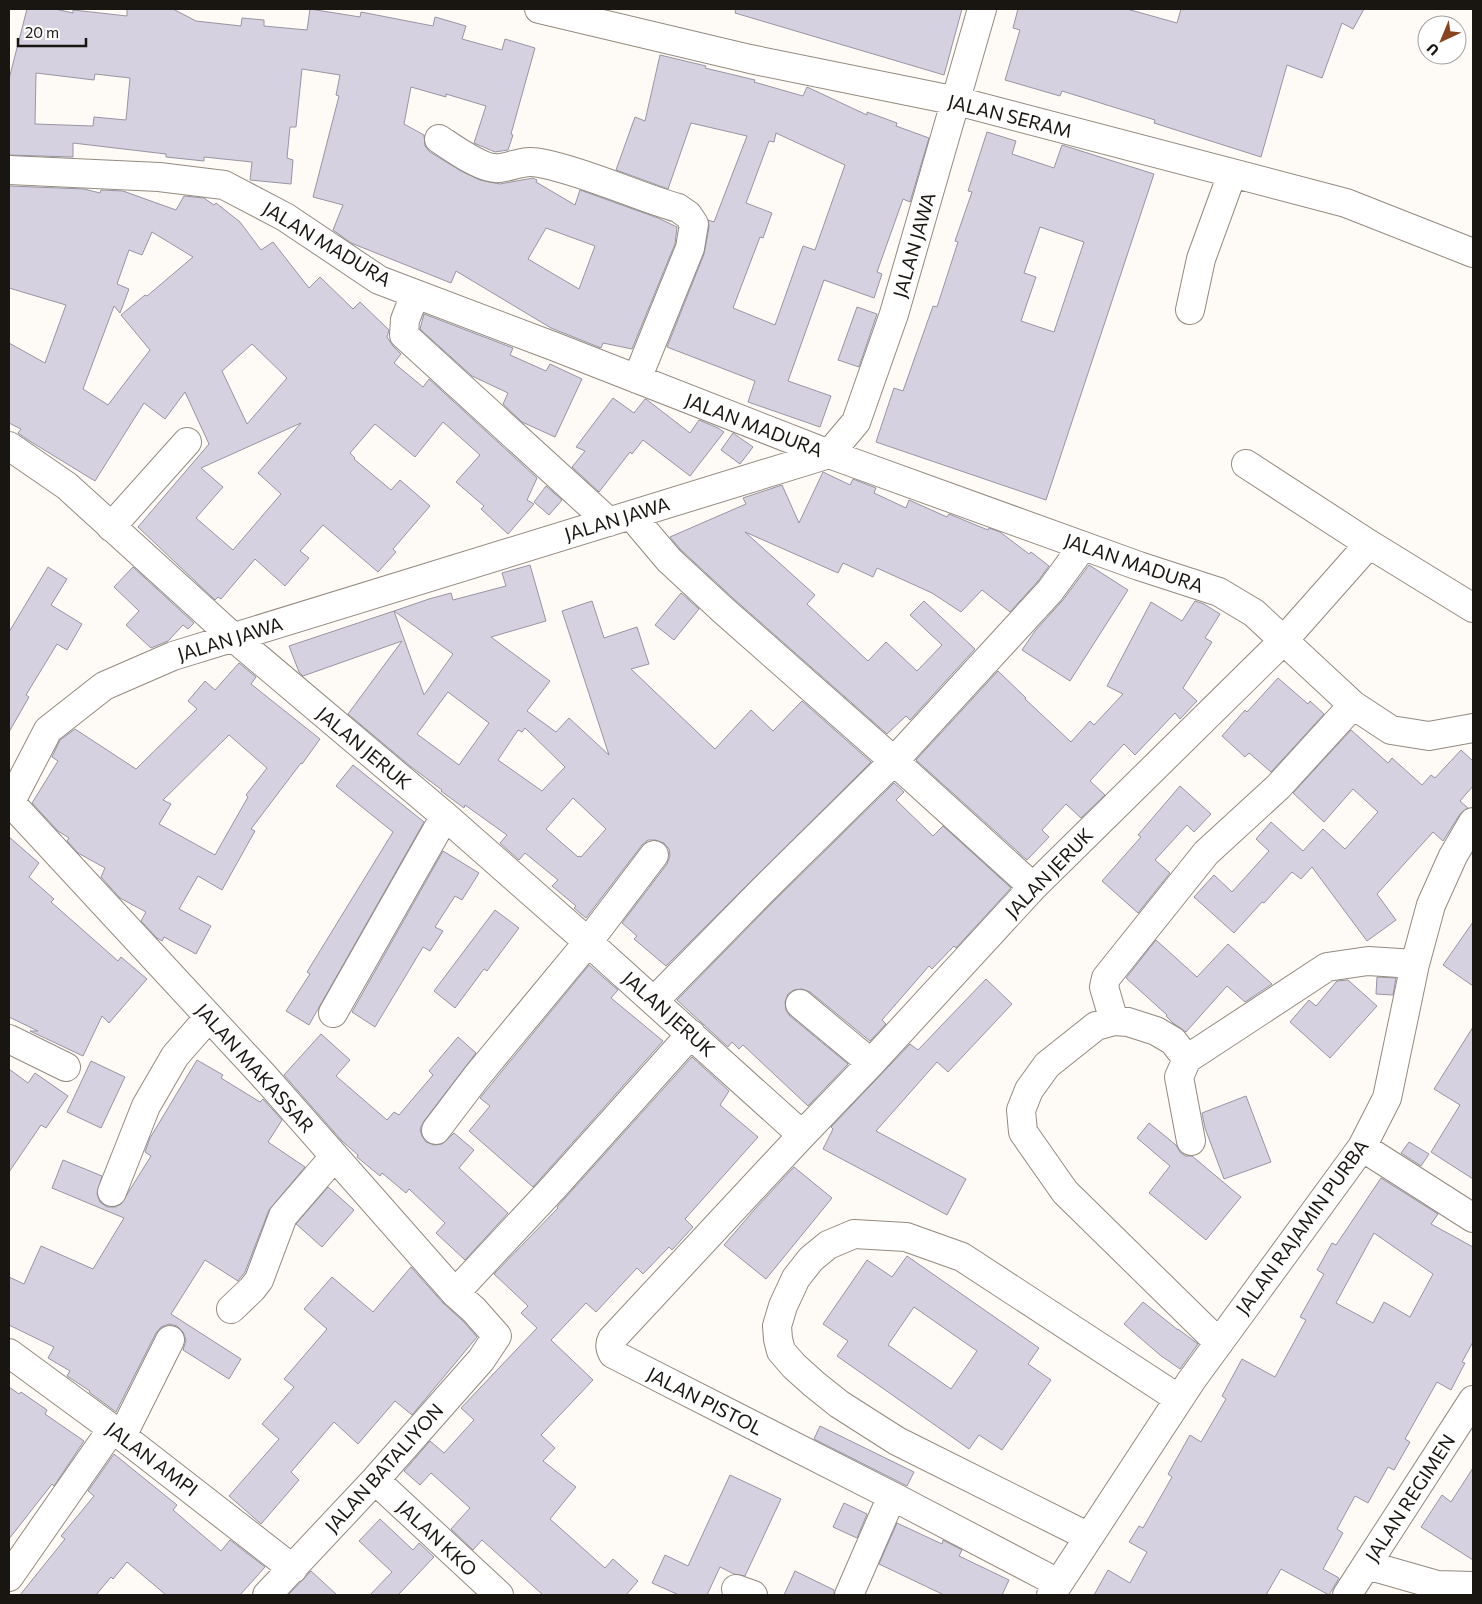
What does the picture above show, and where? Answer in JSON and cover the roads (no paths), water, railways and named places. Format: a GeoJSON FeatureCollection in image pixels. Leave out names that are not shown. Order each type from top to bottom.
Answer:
{"type":"FeatureCollection","features":[{"type":"Feature","properties":{"kind":"street","name":"JALAN SERAM"},"geometry":{"type":"LineString","coordinates":[[539,9],[750,58],[957,101],[1346,203],[1473,253]]}},
{"type":"Feature","properties":{"kind":"street","name":"JALAN JAWA"},"geometry":{"type":"LineString","coordinates":[[10,804],[48,730],[104,686],[173,656],[829,454],[856,422],[894,314],[982,9]]}},
{"type":"Feature","properties":{"kind":"street"},"geometry":{"type":"LineString","coordinates":[[440,139],[468,158],[498,169],[524,161],[544,164],[599,180],[678,208],[688,215],[694,224],[690,248],[637,379]]}},
{"type":"Feature","properties":{"kind":"street","name":"JALAN MADURA"},"geometry":{"type":"LineString","coordinates":[[9,170],[159,177],[224,185],[285,217],[380,280],[829,454],[1083,546],[1218,592],[1254,613],[1353,705],[1391,730],[1429,736],[1473,728]]}},
{"type":"Feature","properties":{"kind":"street"},"geometry":{"type":"LineString","coordinates":[[1190,310],[1201,259],[1232,174]]}},
{"type":"Feature","properties":{"kind":"street"},"geometry":{"type":"LineString","coordinates":[[415,294],[405,320],[404,335],[670,560],[724,611],[1033,887]]}},
{"type":"Feature","properties":{"kind":"street"},"geometry":{"type":"LineString","coordinates":[[112,527],[187,442]]}},
{"type":"Feature","properties":{"kind":"street","name":"JALAN JERUK"},"geometry":{"type":"LineString","coordinates":[[9,446],[66,486],[233,638],[445,816],[802,1135],[1033,887],[1284,640],[1369,544]]}},
{"type":"Feature","properties":{"kind":"street"},"geometry":{"type":"LineString","coordinates":[[1246,464],[1369,544],[1473,608]]}},
{"type":"Feature","properties":{"kind":"street"},"geometry":{"type":"LineString","coordinates":[[654,1001],[894,761],[1050,591],[1083,546]]}},
{"type":"Feature","properties":{"kind":"street"},"geometry":{"type":"LineString","coordinates":[[1114,1021],[1104,987],[1106,978],[1206,853],[1278,787],[1353,705]]}},
{"type":"Feature","properties":{"kind":"street","name":"JALAN MAKASSAR"},"geometry":{"type":"LineString","coordinates":[[10,804],[262,1074],[455,1293],[474,1310],[497,1336]]}},
{"type":"Feature","properties":{"kind":"street"},"geometry":{"type":"LineString","coordinates":[[333,1013],[445,816]]}},
{"type":"Feature","properties":{"kind":"street","name":"JALAN RAJAMIN PURBA"},"geometry":{"type":"LineString","coordinates":[[1054,1589],[1179,1399],[1362,1147],[1387,1098],[1415,964],[1430,906],[1453,856],[1473,822]]}},
{"type":"Feature","properties":{"kind":"street"},"geometry":{"type":"LineString","coordinates":[[436,1130],[477,1076],[588,942],[654,855]]}},
{"type":"Feature","properties":{"kind":"street"},"geometry":{"type":"LineString","coordinates":[[1190,1140],[1179,1077],[1187,1059],[1328,967],[1368,961],[1415,964]]}},
{"type":"Feature","properties":{"kind":"street"},"geometry":{"type":"LineString","coordinates":[[800,1004],[871,1063]]}},
{"type":"Feature","properties":{"kind":"street"},"geometry":{"type":"LineString","coordinates":[[112,1192],[146,1106],[175,1056],[209,1017]]}},
{"type":"Feature","properties":{"kind":"street"},"geometry":{"type":"LineString","coordinates":[[1187,1059],[1174,1041],[1156,1031],[1128,1022],[1114,1021],[1096,1026],[1047,1065],[1029,1090],[1021,1110],[1023,1132],[1065,1192],[1219,1343]]}},
{"type":"Feature","properties":{"kind":"street"},"geometry":{"type":"LineString","coordinates":[[455,1293],[548,1194],[691,1034]]}},
{"type":"Feature","properties":{"kind":"street"},"geometry":{"type":"LineString","coordinates":[[9,1039],[66,1067]]}},
{"type":"Feature","properties":{"kind":"street","name":"JALAN PISTOL"},"geometry":{"type":"LineString","coordinates":[[802,1135],[612,1340],[610,1348],[613,1354],[892,1496],[1054,1589]]}},
{"type":"Feature","properties":{"kind":"street"},"geometry":{"type":"LineString","coordinates":[[1362,1147],[1471,1211]]}},
{"type":"Feature","properties":{"kind":"street"},"geometry":{"type":"LineString","coordinates":[[231,1309],[259,1280],[284,1216],[334,1157]]}},
{"type":"Feature","properties":{"kind":"street"},"geometry":{"type":"LineString","coordinates":[[1089,1537],[897,1441],[839,1404],[814,1384],[781,1351],[778,1339],[777,1326],[783,1306],[796,1278],[810,1259],[828,1245],[854,1234],[906,1237],[962,1257],[1179,1399]]}},
{"type":"Feature","properties":{"kind":"street","name":"JALAN BATALIYON"},"geometry":{"type":"LineString","coordinates":[[267,1595],[375,1480],[482,1360],[497,1336]]}},
{"type":"Feature","properties":{"kind":"street"},"geometry":{"type":"LineString","coordinates":[[9,1577],[117,1432],[170,1340]]}},
{"type":"Feature","properties":{"kind":"street","name":"JALAN AMPI"},"geometry":{"type":"LineString","coordinates":[[9,1352],[117,1432],[293,1569]]}},
{"type":"Feature","properties":{"kind":"street","name":"JALAN REGIMEN"},"geometry":{"type":"LineString","coordinates":[[1347,1595],[1473,1400]]}},
{"type":"Feature","properties":{"kind":"street","name":"JALAN KKO"},"geometry":{"type":"LineString","coordinates":[[375,1480],[499,1595]]}},
{"type":"Feature","properties":{"kind":"street"},"geometry":{"type":"LineString","coordinates":[[849,1595],[892,1496]]}},
{"type":"Feature","properties":{"kind":"street"},"geometry":{"type":"LineString","coordinates":[[1367,1565],[1437,1585],[1473,1586]]}}]}
